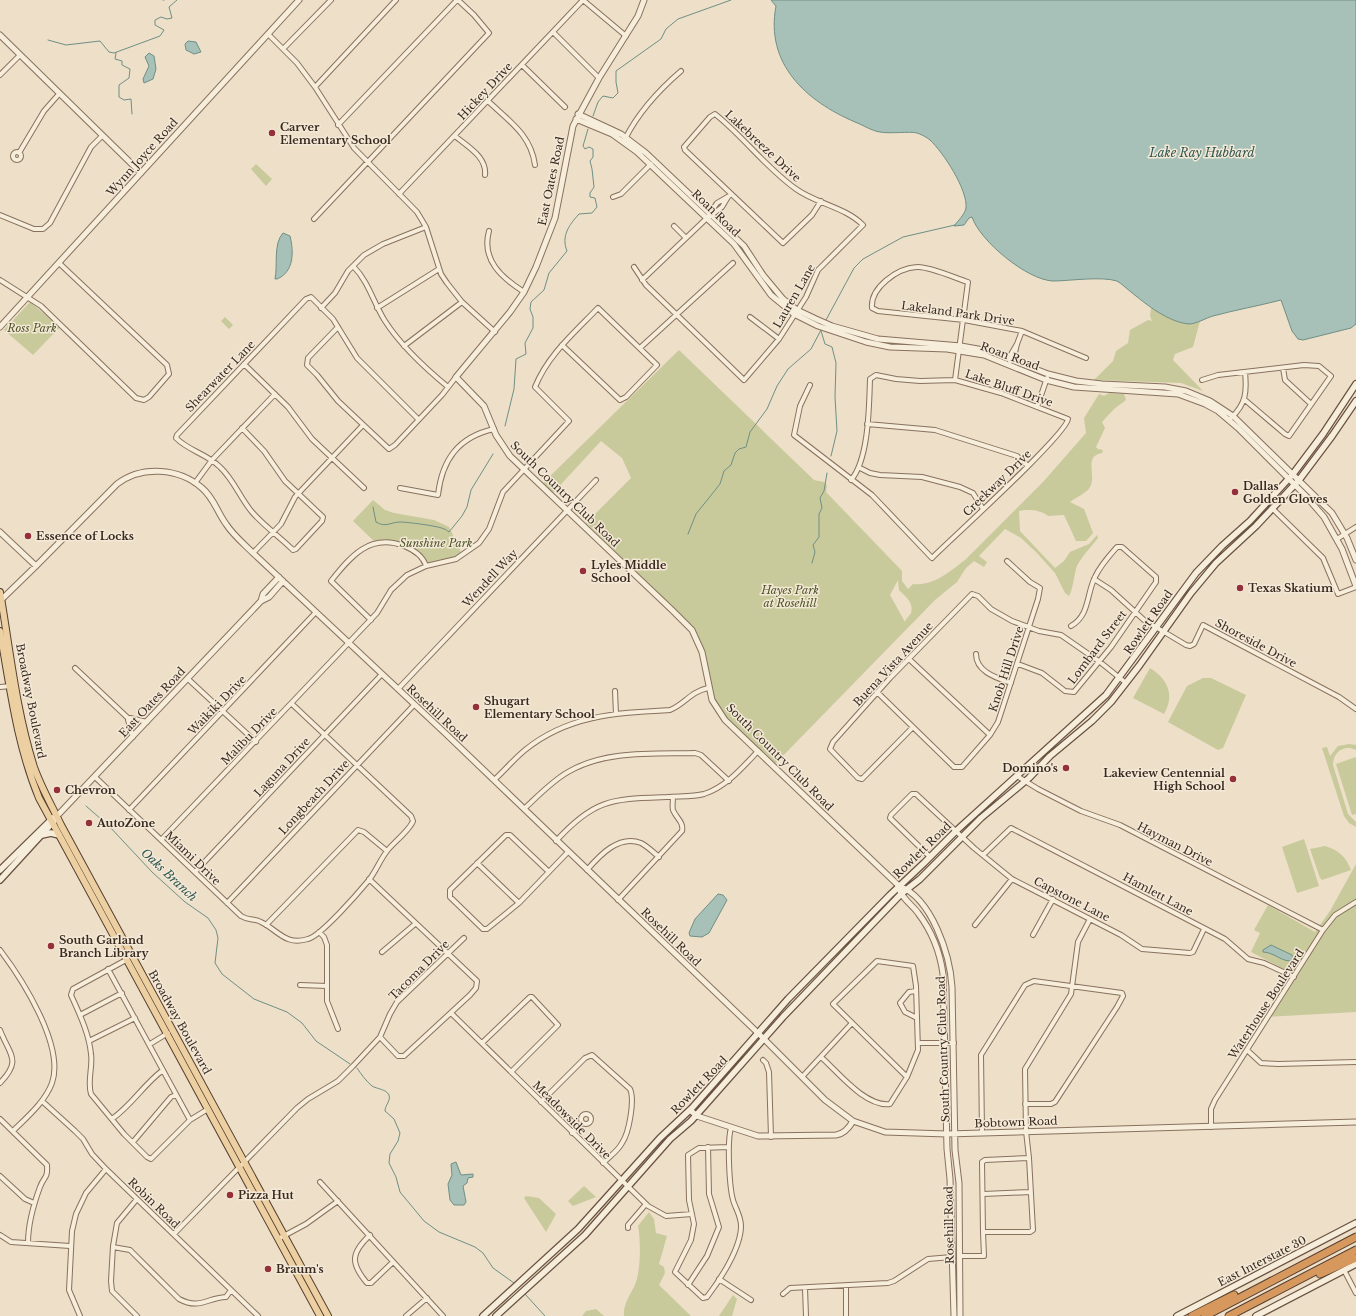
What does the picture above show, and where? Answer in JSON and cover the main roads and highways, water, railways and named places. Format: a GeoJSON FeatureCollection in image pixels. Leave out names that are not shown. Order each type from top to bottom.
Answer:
{"type":"FeatureCollection","features":[{"type":"Feature","properties":{"kind":"highway"},"geometry":{"type":"LineString","coordinates":[[1326,1253],[1356,1232]]}},
{"type":"Feature","properties":{"kind":"highway"},"geometry":{"type":"LineString","coordinates":[[1205,1316],[1356,1237]]}},
{"type":"Feature","properties":{"kind":"highway"},"geometry":{"type":"LineString","coordinates":[[1229,1316],[1356,1250]]}},
{"type":"Feature","properties":{"kind":"highway"},"geometry":{"type":"LineString","coordinates":[[1272,1293],[1286,1291],[1356,1258]]}},
{"type":"Feature","properties":{"kind":"highway"},"geometry":{"type":"LineString","coordinates":[[1192,1316],[1267,1279],[1296,1268]]}},
{"type":"Feature","properties":{"kind":"main road","name":"Rowlett Road"},"geometry":{"type":"LineString","coordinates":[[484,1316],[556,1249],[603,1202],[660,1138],[690,1110],[795,993],[899,886],[956,830],[1017,776],[1050,744],[1083,717],[1120,678],[1155,627],[1196,573],[1222,546],[1250,521],[1291,476],[1323,434],[1356,384]]}},
{"type":"Feature","properties":{"kind":"main road","name":"Rowlett Road"},"geometry":{"type":"LineString","coordinates":[[496,1316],[585,1235],[628,1186],[696,1115],[801,999],[901,894],[925,874],[961,837],[1090,722],[1126,683],[1203,578],[1228,550],[1256,526],[1299,480],[1356,401]]}},
{"type":"Feature","properties":{"kind":"main road"},"geometry":{"type":"LineString","coordinates":[[1265,504],[1273,509]]}},
{"type":"Feature","properties":{"kind":"main road"},"geometry":{"type":"LineString","coordinates":[[1196,573],[1203,578]]}},
{"type":"Feature","properties":{"kind":"main road","name":"Broadway Boulevard"},"geometry":{"type":"LineString","coordinates":[[0,592],[19,738],[33,784],[51,822],[320,1316]]}},
{"type":"Feature","properties":{"kind":"main road","name":"Broadway Boulevard"},"geometry":{"type":"LineString","coordinates":[[0,631],[34,767],[57,816],[327,1315]]}},
{"type":"Feature","properties":{"kind":"main road"},"geometry":{"type":"LineString","coordinates":[[1083,717],[1090,722]]}},
{"type":"Feature","properties":{"kind":"main road"},"geometry":{"type":"LineString","coordinates":[[1050,744],[1056,751]]}},
{"type":"Feature","properties":{"kind":"main road","name":"East Oates Road"},"geometry":{"type":"LineString","coordinates":[[0,880],[8,866],[57,816]]}},
{"type":"Feature","properties":{"kind":"main road","name":"East Oates Road"},"geometry":{"type":"LineString","coordinates":[[0,870],[8,866],[42,835],[51,822]]}},
{"type":"Feature","properties":{"kind":"main road"},"geometry":{"type":"LineString","coordinates":[[42,835],[51,833],[59,836]]}},
{"type":"Feature","properties":{"kind":"main road"},"geometry":{"type":"LineString","coordinates":[[795,993],[801,999]]}},
{"type":"Feature","properties":{"kind":"main road"},"geometry":{"type":"LineString","coordinates":[[603,1202],[609,1208]]}},
{"type":"Feature","properties":{"kind":"main road","name":"East Interstate 30"},"geometry":{"type":"LineString","coordinates":[[1177,1316],[1356,1223]]}},
{"type":"Feature","properties":{"kind":"main road"},"geometry":{"type":"LineString","coordinates":[[556,1249],[562,1256]]}},
{"type":"Feature","properties":{"kind":"main road"},"geometry":{"type":"LineString","coordinates":[[1256,1316],[1356,1264]]}},
{"type":"Feature","properties":{"kind":"water","name":"Lake Ray Hubbard"},"geometry":{"type":"Polygon","coordinates":[[[771,0],[1356,0],[1356,324],[1351,328],[1303,340],[1298,339],[1292,331],[1281,300],[1221,314],[1195,323],[1181,323],[1158,312],[1117,281],[1094,279],[1053,281],[1042,279],[1030,274],[1018,267],[994,248],[984,237],[972,217],[969,218],[964,225],[954,226],[963,215],[966,208],[966,200],[959,182],[948,162],[929,139],[914,132],[884,133],[874,130],[837,113],[820,103],[793,78],[783,63],[777,46],[774,27],[776,6],[771,0]]]}},
{"type":"Feature","properties":{"kind":"water"},"geometry":{"type":"Polygon","coordinates":[[[188,41],[196,42],[201,52],[194,54],[186,50],[185,44],[188,41]]]}},
{"type":"Feature","properties":{"kind":"water"},"geometry":{"type":"Polygon","coordinates":[[[149,53],[154,56],[156,69],[153,79],[144,83],[143,79],[149,66],[145,57],[149,53]]]}},
{"type":"Feature","properties":{"kind":"water"},"geometry":{"type":"Polygon","coordinates":[[[283,233],[290,236],[292,255],[290,267],[283,276],[275,279],[278,243],[283,233]]]}},
{"type":"Feature","properties":{"kind":"water"},"geometry":{"type":"Polygon","coordinates":[[[718,894],[723,895],[727,900],[709,933],[702,937],[690,936],[689,933],[695,919],[718,894]]]}},
{"type":"Feature","properties":{"kind":"water"},"geometry":{"type":"Polygon","coordinates":[[[1271,945],[1292,955],[1293,960],[1290,961],[1282,959],[1263,952],[1263,950],[1271,945]]]}},
{"type":"Feature","properties":{"kind":"water"},"geometry":{"type":"Polygon","coordinates":[[[456,1162],[461,1175],[473,1174],[473,1177],[468,1178],[467,1183],[463,1186],[466,1202],[464,1205],[454,1205],[450,1200],[448,1184],[452,1175],[451,1164],[456,1162]]]}},
{"type":"Feature","properties":{"kind":"waterway"},"geometry":{"type":"LineString","coordinates":[[48,40],[66,45],[100,41],[109,52],[114,53],[160,36],[164,30],[155,25],[155,20],[161,17],[167,19],[172,18],[169,7],[177,0]]}},
{"type":"Feature","properties":{"kind":"waterway"},"geometry":{"type":"LineString","coordinates":[[593,116],[598,102],[603,96],[613,98],[618,93],[616,71],[661,39],[666,29],[678,19],[731,0]]}},
{"type":"Feature","properties":{"kind":"waterway"},"geometry":{"type":"LineString","coordinates":[[116,53],[115,59],[122,61],[122,65],[130,69],[129,78],[119,85],[119,97],[124,100],[131,99],[132,114]]}},
{"type":"Feature","properties":{"kind":"waterway"},"geometry":{"type":"LineString","coordinates":[[505,426],[514,389],[516,359],[526,354],[525,343],[533,328],[533,317],[530,309],[531,302],[544,290],[549,273],[567,251],[565,240],[567,231],[572,222],[579,214],[592,213],[597,207],[595,198],[590,197],[590,193],[594,187],[590,161],[593,157],[593,149],[589,147],[585,149],[583,146],[588,129]]}},
{"type":"Feature","properties":{"kind":"waterway"},"geometry":{"type":"LineString","coordinates":[[826,320],[854,268],[863,259],[903,237],[955,225]]}},
{"type":"Feature","properties":{"kind":"waterway"},"geometry":{"type":"LineString","coordinates":[[688,534],[696,514],[720,484],[724,471],[731,465],[735,453],[739,449],[746,447],[750,432],[767,409],[777,386],[788,369],[811,349],[821,330]]}},
{"type":"Feature","properties":{"kind":"waterway"},"geometry":{"type":"LineString","coordinates":[[821,331],[825,344],[832,347],[836,363],[835,397],[837,431],[831,456]]}},
{"type":"Feature","properties":{"kind":"waterway"},"geometry":{"type":"LineString","coordinates":[[373,507],[376,522],[383,525],[397,522],[416,523],[445,529],[449,532],[462,516],[467,507],[471,490],[493,454]]}},
{"type":"Feature","properties":{"kind":"waterway"},"geometry":{"type":"LineString","coordinates":[[812,563],[815,552],[813,545],[819,537],[819,514],[822,508],[820,498],[824,491],[827,473]]}},
{"type":"Feature","properties":{"kind":"waterway","name":"Oaks Branch"},"geometry":{"type":"LineString","coordinates":[[86,806],[109,826],[152,872],[185,902],[208,918],[216,930],[218,938],[215,963],[222,974],[254,999],[287,1012],[302,1023],[316,1041],[350,1064]]}},
{"type":"Feature","properties":{"kind":"waterway","name":"Oaks Branch"},"geometry":{"type":"LineString","coordinates":[[357,1068],[372,1086],[384,1090],[389,1095],[385,1111],[394,1119],[400,1133],[398,1141],[390,1154],[389,1163],[396,1177],[400,1192],[424,1221],[439,1232],[475,1247],[483,1253],[493,1268],[514,1283]]}},
{"type":"Feature","properties":{"kind":"waterway","name":"Oaks Branch"},"geometry":{"type":"LineString","coordinates":[[525,1294],[545,1316]]}},
{"type":"Feature","properties":{"kind":"place","name":"Carver Elementary School"},"geometry":{"type":"Point","coordinates":[272,133]}},
{"type":"Feature","properties":{"kind":"place","name":"Dallas Golden Gloves"},"geometry":{"type":"Point","coordinates":[1235,492]}},
{"type":"Feature","properties":{"kind":"place","name":"Essence of Locks"},"geometry":{"type":"Point","coordinates":[28,536]}},
{"type":"Feature","properties":{"kind":"place","name":"Lyles Middle School"},"geometry":{"type":"Point","coordinates":[583,571]}},
{"type":"Feature","properties":{"kind":"place","name":"Texas Skatium"},"geometry":{"type":"Point","coordinates":[1240,588]}},
{"type":"Feature","properties":{"kind":"place","name":"Shugart Elementary School"},"geometry":{"type":"Point","coordinates":[476,707]}},
{"type":"Feature","properties":{"kind":"place","name":"Domino's"},"geometry":{"type":"Point","coordinates":[1066,768]}},
{"type":"Feature","properties":{"kind":"place","name":"Lakeview Centennial High School"},"geometry":{"type":"Point","coordinates":[1233,779]}},
{"type":"Feature","properties":{"kind":"place","name":"Chevron"},"geometry":{"type":"Point","coordinates":[57,790]}},
{"type":"Feature","properties":{"kind":"place","name":"AutoZone"},"geometry":{"type":"Point","coordinates":[89,823]}},
{"type":"Feature","properties":{"kind":"place","name":"South Garland Branch Library"},"geometry":{"type":"Point","coordinates":[51,946]}},
{"type":"Feature","properties":{"kind":"place","name":"Pizza Hut"},"geometry":{"type":"Point","coordinates":[230,1195]}},
{"type":"Feature","properties":{"kind":"place","name":"Braum's"},"geometry":{"type":"Point","coordinates":[268,1269]}},
{"type":"Feature","properties":{"kind":"park label","name":"Ross Park"},"geometry":{"type":"Point","coordinates":[32,328]}},
{"type":"Feature","properties":{"kind":"park label","name":"Sunshine Park"},"geometry":{"type":"Point","coordinates":[436,543]}},
{"type":"Feature","properties":{"kind":"park label","name":"Hayes Park at Rosehill"},"geometry":{"type":"Point","coordinates":[790,596]}}]}
